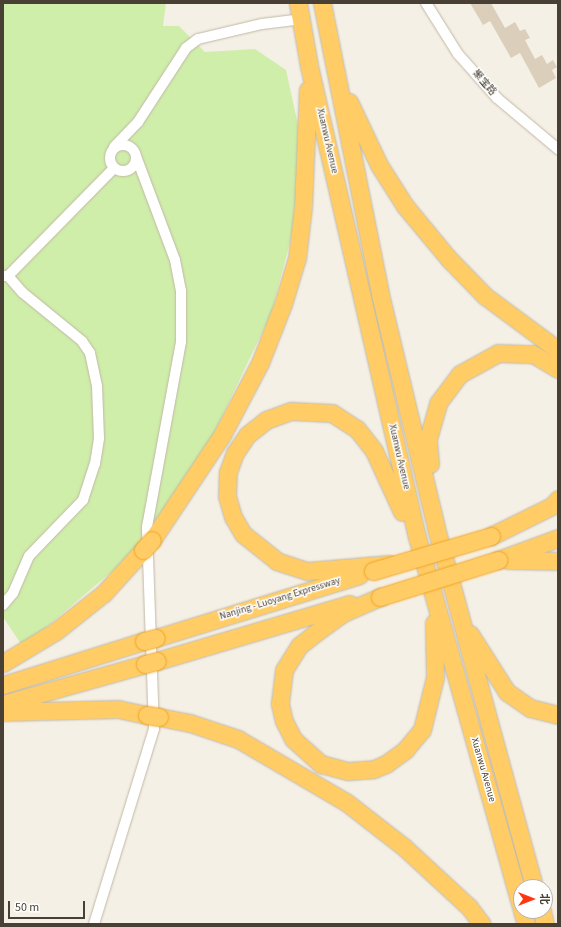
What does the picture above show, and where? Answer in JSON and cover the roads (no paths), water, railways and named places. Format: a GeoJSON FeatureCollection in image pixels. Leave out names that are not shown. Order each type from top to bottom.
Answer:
{"type":"FeatureCollection","features":[{"type":"Feature","properties":{"kind":"highway","name":"Xuanwu Avenue"},"geometry":{"type":"LineString","coordinates":[[322,3],[326,34],[380,294],[436,528],[532,879]]}},
{"type":"Feature","properties":{"kind":"highway","name":"Xuanwu Avenue"},"geometry":{"type":"LineString","coordinates":[[299,11],[309,66],[426,569],[513,879]]}},
{"type":"Feature","properties":{"kind":"highway"},"geometry":{"type":"LineString","coordinates":[[326,34],[355,118],[379,165],[405,206],[485,296],[558,350]]}},
{"type":"Feature","properties":{"kind":"highway"},"geometry":{"type":"LineString","coordinates":[[3,663],[56,631],[104,593],[148,545],[222,435],[260,363],[283,304],[297,258],[304,208],[309,66]]}},
{"type":"Feature","properties":{"kind":"highway"},"geometry":{"type":"LineString","coordinates":[[436,528],[428,439],[438,402],[460,374],[498,353],[534,354],[558,370]]}},
{"type":"Feature","properties":{"kind":"highway"},"geometry":{"type":"LineString","coordinates":[[372,568],[307,570],[277,561],[243,534],[233,517],[227,496],[228,478],[235,453],[247,434],[266,420],[292,411],[332,413],[357,429],[374,451],[394,491],[410,535],[426,569]]}},
{"type":"Feature","properties":{"kind":"highway"},"geometry":{"type":"LineString","coordinates":[[491,536],[552,506],[558,499]]}},
{"type":"Feature","properties":{"kind":"highway","name":"Nanjing - Luoyang Expressway"},"geometry":{"type":"LineString","coordinates":[[3,685],[150,640],[372,568],[398,563],[558,516]]}},
{"type":"Feature","properties":{"kind":"highway"},"geometry":{"type":"LineString","coordinates":[[3,704],[380,597],[498,560],[558,538]]}},
{"type":"Feature","properties":{"kind":"highway"},"geometry":{"type":"LineString","coordinates":[[498,560],[558,561]]}},
{"type":"Feature","properties":{"kind":"highway"},"geometry":{"type":"LineString","coordinates":[[380,597],[343,613],[318,631],[299,646],[284,670],[280,704],[293,739],[321,764],[348,771],[386,764],[405,750],[422,730],[435,677],[432,587]]}},
{"type":"Feature","properties":{"kind":"highway"},"geometry":{"type":"LineString","coordinates":[[460,618],[506,692],[530,708],[558,715]]}},
{"type":"Feature","properties":{"kind":"highway"},"geometry":{"type":"LineString","coordinates":[[3,712],[118,709],[190,723],[238,739],[346,802],[405,848],[469,906],[482,924]]}},
{"type":"Feature","properties":{"kind":"street","name":"聚宝路"},"geometry":{"type":"LineString","coordinates":[[426,3],[458,54],[497,98],[558,149]]}},
{"type":"Feature","properties":{"kind":"street"},"geometry":{"type":"LineString","coordinates":[[146,180],[118,170],[109,158],[114,147],[138,122],[186,48],[198,40],[262,24],[299,11]]}},
{"type":"Feature","properties":{"kind":"street"},"geometry":{"type":"LineString","coordinates":[[94,924],[111,875],[154,729],[147,526],[180,349],[181,290],[169,240],[135,154],[133,138],[138,122]]}},
{"type":"Feature","properties":{"kind":"street"},"geometry":{"type":"LineString","coordinates":[[114,147],[125,145],[135,154]]}},
{"type":"Feature","properties":{"kind":"street"},"geometry":{"type":"LineString","coordinates":[[3,605],[12,594],[29,556],[83,500],[96,464],[99,438],[97,386],[90,353],[82,341],[22,292],[5,276],[118,170],[132,167],[135,154]]}}]}
